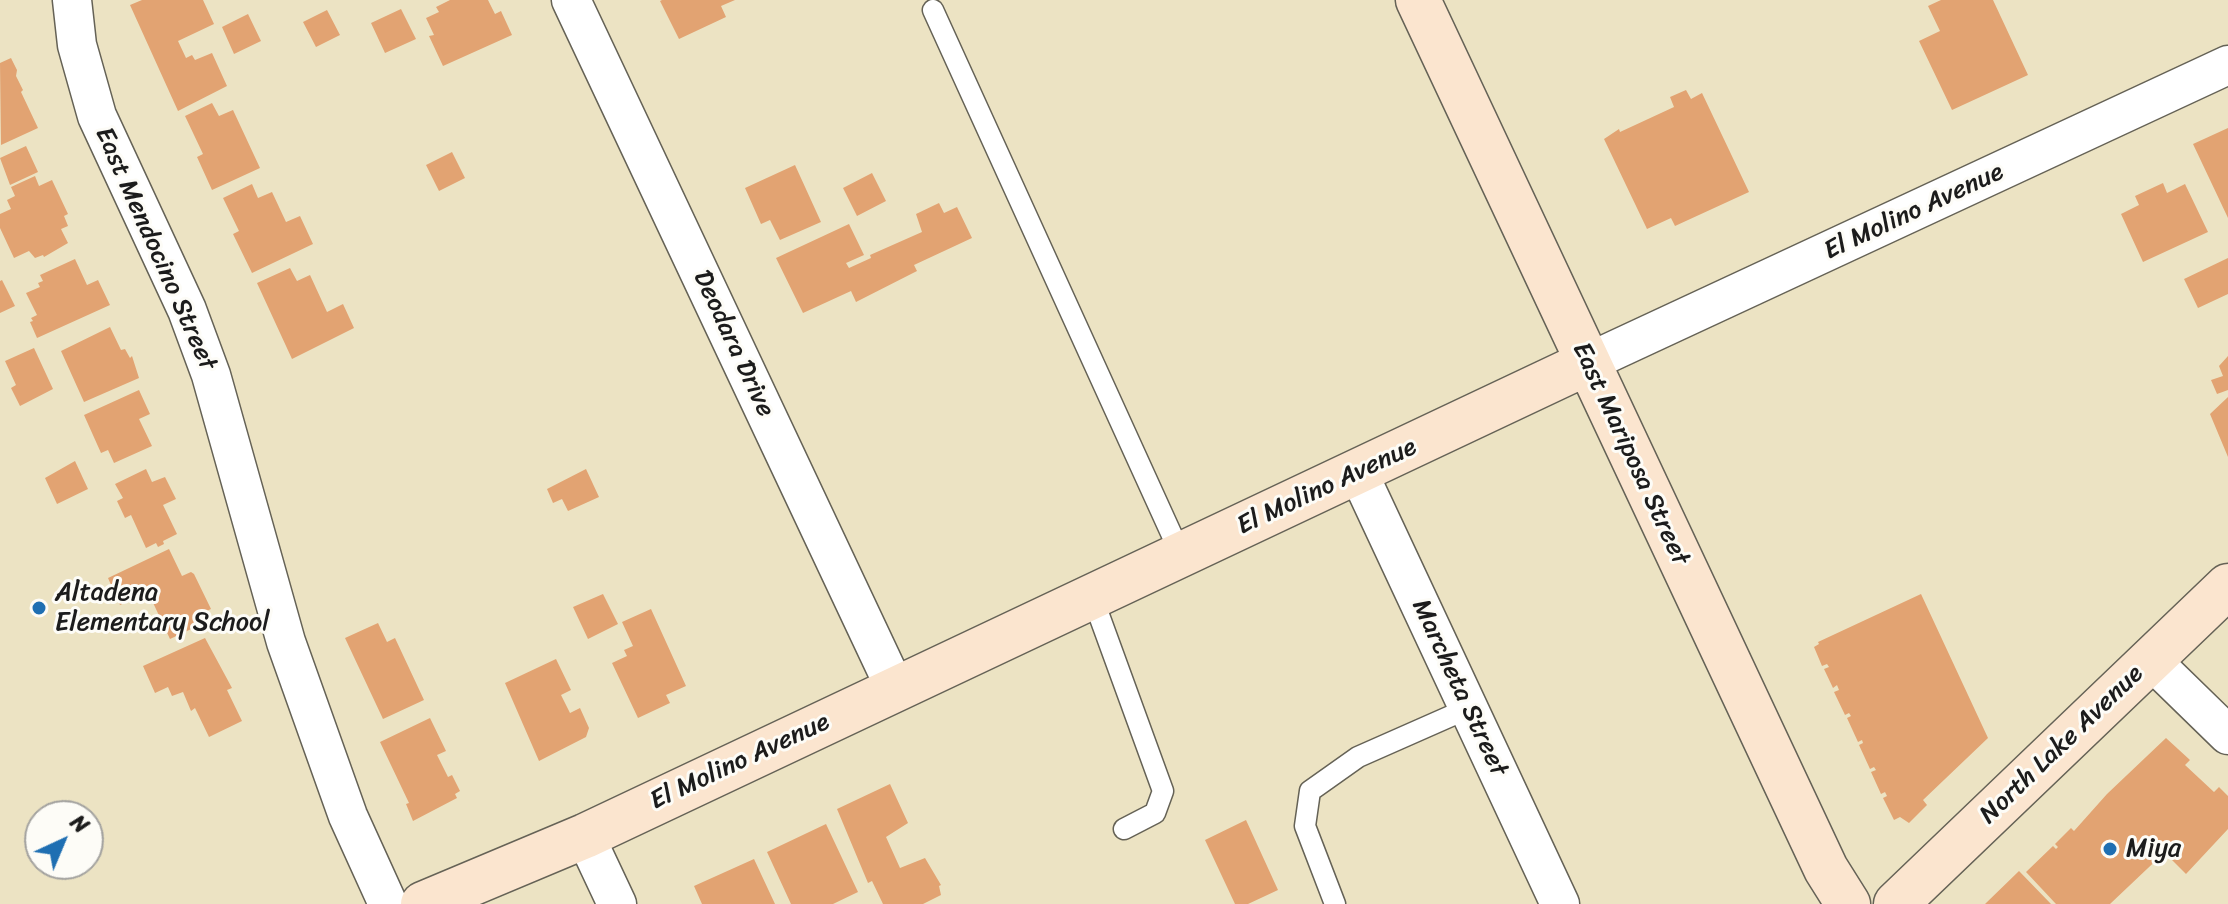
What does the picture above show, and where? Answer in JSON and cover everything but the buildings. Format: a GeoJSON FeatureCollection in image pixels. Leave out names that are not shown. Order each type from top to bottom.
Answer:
{"type":"FeatureCollection","features":[{"type":"Feature","properties":{"kind":"street","name":"East Mendocino Street"},"geometry":{"type":"LineString","coordinates":[[72,0],[77,45],[97,116],[187,310],[211,375],[286,642],[348,816],[388,904]]}},
{"type":"Feature","properties":{"kind":"street","name":"Deodara Drive"},"geometry":{"type":"LineString","coordinates":[[571,0],[895,688]]}},
{"type":"Feature","properties":{"kind":"street","name":"East Mariposa Street"},"geometry":{"type":"LineString","coordinates":[[1418,0],[1826,869],[1848,904]]}},
{"type":"Feature","properties":{"kind":"street","name":"El Molino Avenue"},"geometry":{"type":"LineString","coordinates":[[423,904],[585,836],[1587,363],[2228,65]]}},
{"type":"Feature","properties":{"kind":"street","name":"Marcheta Street"},"geometry":{"type":"LineString","coordinates":[[1358,472],[1560,904]]}},
{"type":"Feature","properties":{"kind":"street","name":"North Lake Avenue"},"geometry":{"type":"LineString","coordinates":[[1896,904],[2228,586]]}},
{"type":"Feature","properties":{"kind":"street"},"geometry":{"type":"LineString","coordinates":[[2151,660],[2228,735]]}},
{"type":"Feature","properties":{"kind":"street"},"geometry":{"type":"LineString","coordinates":[[585,836],[617,904]]}},
{"type":"Feature","properties":{"kind":"lane"},"geometry":{"type":"LineString","coordinates":[[933,10],[1181,555]]}},
{"type":"Feature","properties":{"kind":"lane"},"geometry":{"type":"LineString","coordinates":[[1092,596],[1163,791],[1155,813],[1124,829]]}},
{"type":"Feature","properties":{"kind":"lane"},"geometry":{"type":"LineString","coordinates":[[1335,904],[1305,826],[1310,791],[1358,757],[1469,708]]}},
{"type":"Feature","properties":{"kind":"place","name":"Altadena Elementary School"},"geometry":{"type":"Point","coordinates":[39,608]}},
{"type":"Feature","properties":{"kind":"place","name":"Miya"},"geometry":{"type":"Point","coordinates":[2110,849]}}]}
